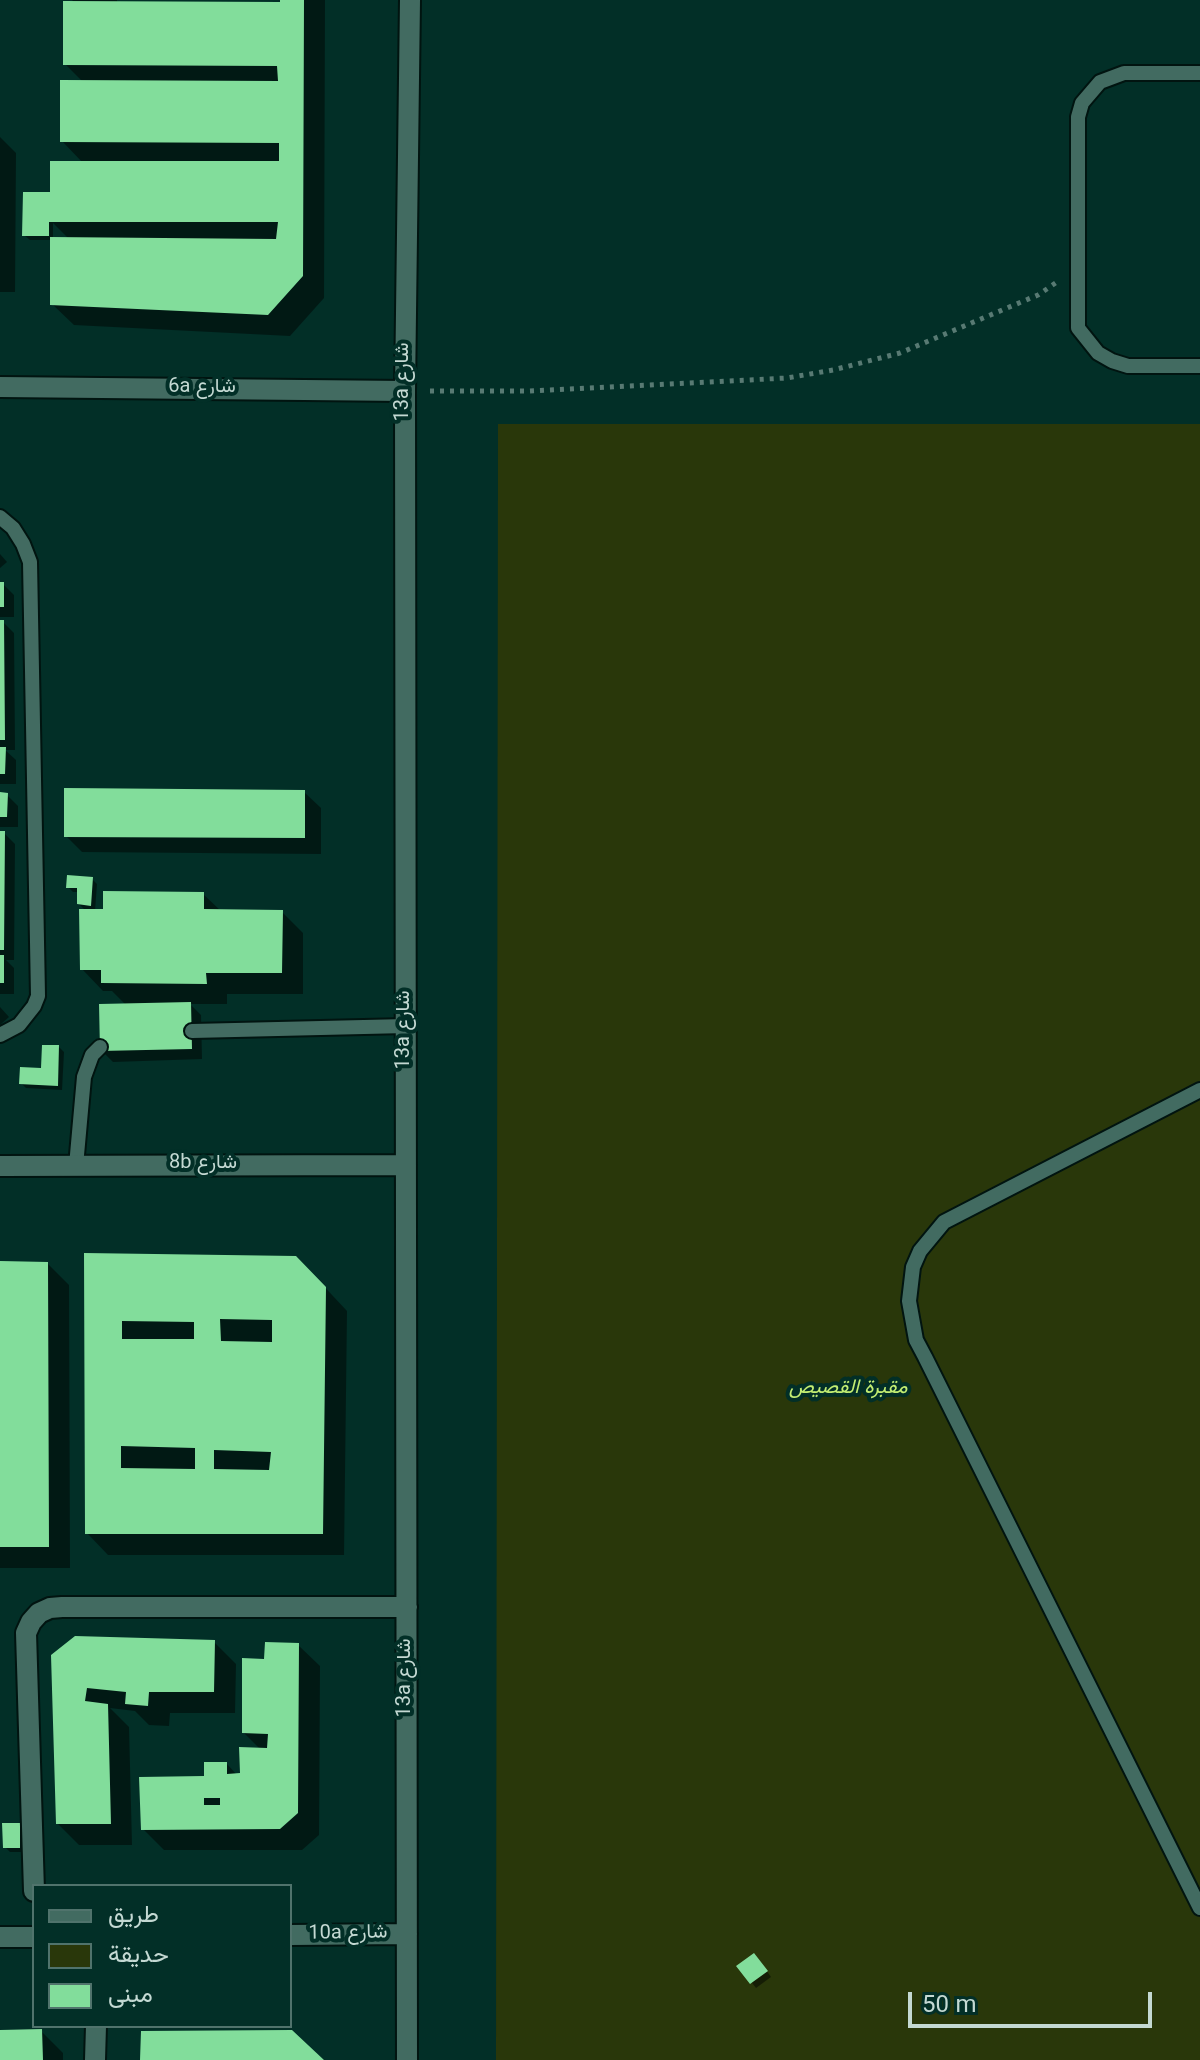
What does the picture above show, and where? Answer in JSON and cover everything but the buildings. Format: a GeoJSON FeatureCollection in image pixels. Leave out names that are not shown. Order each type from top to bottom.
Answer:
{"type":"FeatureCollection","features":[{"type":"Feature","properties":{"kind":"street","name":"13a شارع"},"geometry":{"type":"LineString","coordinates":[[407,2060],[405,391],[410,0]]}},
{"type":"Feature","properties":{"kind":"street","name":"6a شارع"},"geometry":{"type":"LineString","coordinates":[[0,387],[405,391]]}},
{"type":"Feature","properties":{"kind":"street","name":"8b شارع"},"geometry":{"type":"LineString","coordinates":[[0,1166],[406,1165]]}},
{"type":"Feature","properties":{"kind":"street"},"geometry":{"type":"LineString","coordinates":[[34,1884],[26,1633],[39,1613],[62,1607],[407,1607]]}},
{"type":"Feature","properties":{"kind":"street","name":"10a شارع"},"geometry":{"type":"LineString","coordinates":[[292,1935],[407,1934]]}},
{"type":"Feature","properties":{"kind":"street"},"geometry":{"type":"LineString","coordinates":[[0,1937],[32,1937]]}},
{"type":"Feature","properties":{"kind":"street"},"geometry":{"type":"LineString","coordinates":[[95,2060],[96,2028]]}},
{"type":"Feature","properties":{"kind":"lane"},"geometry":{"type":"LineString","coordinates":[[1200,73],[1124,73],[1100,82],[1089,91],[1078,117],[1078,328],[1098,353],[1128,366],[1200,366]]}},
{"type":"Feature","properties":{"kind":"lane"},"geometry":{"type":"LineString","coordinates":[[0,517],[13,528],[30,562],[38,986],[38,996],[28,1015],[19,1025],[0,1035]]}},
{"type":"Feature","properties":{"kind":"lane"},"geometry":{"type":"LineString","coordinates":[[192,1031],[407,1026]]}},
{"type":"Feature","properties":{"kind":"lane"},"geometry":{"type":"LineString","coordinates":[[76,1166],[84,1077],[92,1055],[100,1047]]}},
{"type":"Feature","properties":{"kind":"lane"},"geometry":{"type":"LineString","coordinates":[[1200,1090],[944,1222],[920,1251],[913,1267],[909,1301],[916,1340],[1200,1908]]}},
{"type":"Feature","properties":{"kind":"path"},"geometry":{"type":"LineString","coordinates":[[405,391],[529,391],[787,378],[833,370],[900,353],[1038,295],[1078,268]]}},
{"type":"Feature","properties":{"kind":"green space","name":"مقبرة القصيص"},"geometry":{"type":"Polygon","coordinates":[[[498,424],[1200,424],[1200,2060],[496,2060],[498,424]]]}}]}
